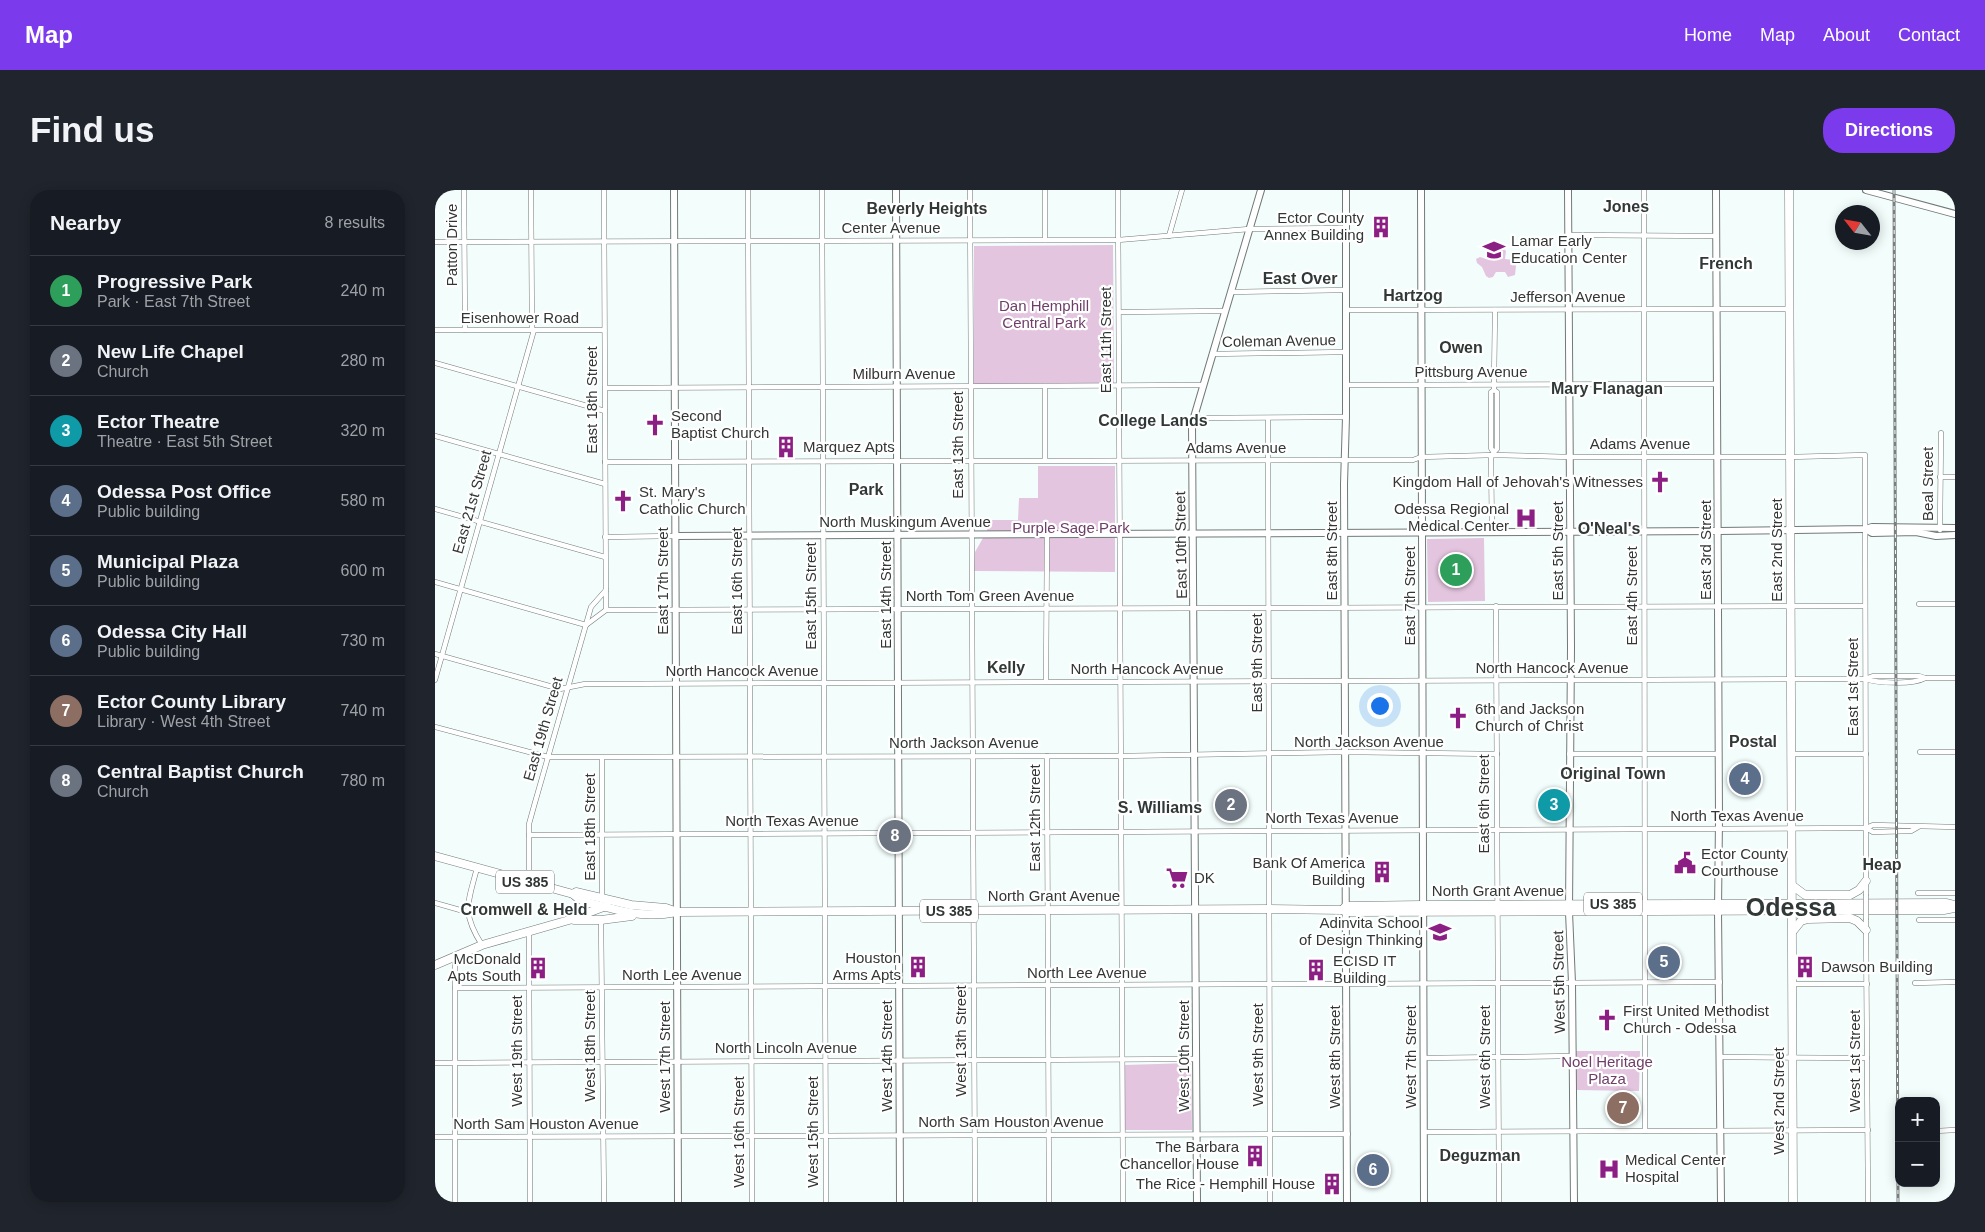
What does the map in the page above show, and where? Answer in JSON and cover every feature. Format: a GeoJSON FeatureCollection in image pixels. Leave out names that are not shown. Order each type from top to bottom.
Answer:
{"type":"FeatureCollection","features":[{"type":"Feature","properties":{"kind":"main road","name":"East 2nd Street"},"geometry":{"type":"LineString","coordinates":[[1789,190],[1792,907]]}},
{"type":"Feature","properties":{"kind":"main road","name":"US 385"},"geometry":{"type":"LineString","coordinates":[[435,856],[573,894],[576,892],[620,902]]}},
{"type":"Feature","properties":{"kind":"main road"},"geometry":{"type":"LineString","coordinates":[[1793,886],[1805,895],[1847,895],[1857,892],[1866,880]]}},
{"type":"Feature","properties":{"kind":"main road","name":"US 385"},"geometry":{"type":"LineString","coordinates":[[573,894],[580,901],[638,915]]}},
{"type":"Feature","properties":{"kind":"main road"},"geometry":{"type":"LineString","coordinates":[[578,917],[580,901]]}},
{"type":"Feature","properties":{"kind":"main road"},"geometry":{"type":"LineString","coordinates":[[435,965],[482,945],[569,920],[620,902]]}},
{"type":"Feature","properties":{"kind":"main road","name":"North Grant Avenue"},"geometry":{"type":"LineString","coordinates":[[620,902],[666,908],[677,912]]}},
{"type":"Feature","properties":{"kind":"main road","name":"North Grant Avenue"},"geometry":{"type":"LineString","coordinates":[[638,915],[660,915],[677,912],[1345,910],[1422,908],[1865,907],[1944,910],[1955,906]]}},
{"type":"Feature","properties":{"kind":"main road","name":"West 2nd Street"},"geometry":{"type":"LineString","coordinates":[[1792,907],[1793,1202]]}},
{"type":"Feature","properties":{"kind":"main road"},"geometry":{"type":"LineString","coordinates":[[569,920],[601,920],[638,915]]}},
{"type":"Feature","properties":{"kind":"main road"},"geometry":{"type":"LineString","coordinates":[[1793,932],[1803,920],[1816,918],[1850,918],[1857,921],[1866,930]]}},
{"type":"Feature","properties":{"kind":"street","name":"Patton Drive"},"geometry":{"type":"LineString","coordinates":[[464,190],[465,330]]}},
{"type":"Feature","properties":{"kind":"street","name":"East 21st Street"},"geometry":{"type":"LineString","coordinates":[[435,680],[533,330],[531,190]]}},
{"type":"Feature","properties":{"kind":"street","name":"East 18th Street"},"geometry":{"type":"LineString","coordinates":[[604,190],[606,610]]}},
{"type":"Feature","properties":{"kind":"street","name":"East 17th Street"},"geometry":{"type":"LineString","coordinates":[[673,190],[677,912]]}},
{"type":"Feature","properties":{"kind":"street","name":"East 16th Street"},"geometry":{"type":"LineString","coordinates":[[748,190],[751,912]]}},
{"type":"Feature","properties":{"kind":"street","name":"East 15th Street"},"geometry":{"type":"LineString","coordinates":[[822,190],[825,911]]}},
{"type":"Feature","properties":{"kind":"street","name":"East 14th Street"},"geometry":{"type":"LineString","coordinates":[[896,190],[899,911]]}},
{"type":"Feature","properties":{"kind":"street","name":"East 13th Street"},"geometry":{"type":"LineString","coordinates":[[970,190],[973,910]]}},
{"type":"Feature","properties":{"kind":"street"},"geometry":{"type":"LineString","coordinates":[[1045,190],[1045,240]]}},
{"type":"Feature","properties":{"kind":"street","name":"East 11th Street"},"geometry":{"type":"LineString","coordinates":[[1118,190],[1123,1202]]}},
{"type":"Feature","properties":{"kind":"street"},"geometry":{"type":"LineString","coordinates":[[1169,236],[1182,190]]}},
{"type":"Feature","properties":{"kind":"street","name":"East 10th Street"},"geometry":{"type":"LineString","coordinates":[[1195,909],[1192,424],[1261,190]]}},
{"type":"Feature","properties":{"kind":"street","name":"East 8th Street"},"geometry":{"type":"LineString","coordinates":[[1345,910],[1347,831],[1345,682],[1346,190]]}},
{"type":"Feature","properties":{"kind":"street","name":"East 7th Street"},"geometry":{"type":"LineString","coordinates":[[1421,190],[1422,908]]}},
{"type":"Feature","properties":{"kind":"street","name":"East 5th Street"},"geometry":{"type":"LineString","coordinates":[[1568,190],[1571,606],[1569,908]]}},
{"type":"Feature","properties":{"kind":"street","name":"East 4th Street"},"geometry":{"type":"LineString","coordinates":[[1644,190],[1645,1132]]}},
{"type":"Feature","properties":{"kind":"street","name":"East 3rd Street"},"geometry":{"type":"LineString","coordinates":[[1716,190],[1719,606],[1718,907],[1721,1202]]}},
{"type":"Feature","properties":{"kind":"street"},"geometry":{"type":"LineString","coordinates":[[1866,190],[1955,214]]}},
{"type":"Feature","properties":{"kind":"street","name":"Center Avenue"},"geometry":{"type":"LineString","coordinates":[[435,242],[1119,240],[1249,229],[1346,228]]}},
{"type":"Feature","properties":{"kind":"street"},"geometry":{"type":"LineString","coordinates":[[1569,235],[1716,236]]}},
{"type":"Feature","properties":{"kind":"street"},"geometry":{"type":"LineString","coordinates":[[1231,292],[1346,290]]}},
{"type":"Feature","properties":{"kind":"street","name":"Jefferson Avenue"},"geometry":{"type":"LineString","coordinates":[[1346,310],[1790,309]]}},
{"type":"Feature","properties":{"kind":"street"},"geometry":{"type":"LineString","coordinates":[[1492,532],[1493,454],[1491,448],[1491,392],[1494,390],[1495,310]]}},
{"type":"Feature","properties":{"kind":"street"},"geometry":{"type":"LineString","coordinates":[[1119,312],[1225,312]]}},
{"type":"Feature","properties":{"kind":"street","name":"Eisenhower Road"},"geometry":{"type":"LineString","coordinates":[[435,330],[605,330]]}},
{"type":"Feature","properties":{"kind":"street","name":"Coleman Avenue"},"geometry":{"type":"LineString","coordinates":[[1212,354],[1346,352]]}},
{"type":"Feature","properties":{"kind":"street"},"geometry":{"type":"LineString","coordinates":[[435,363],[605,411]]}},
{"type":"Feature","properties":{"kind":"street","name":"Pittsburg Avenue"},"geometry":{"type":"LineString","coordinates":[[1346,384],[1717,384]]}},
{"type":"Feature","properties":{"kind":"street","name":"Milburn Avenue"},"geometry":{"type":"LineString","coordinates":[[605,388],[1203,385]]}},
{"type":"Feature","properties":{"kind":"street"},"geometry":{"type":"LineString","coordinates":[[1045,386],[1045,460]]}},
{"type":"Feature","properties":{"kind":"street"},"geometry":{"type":"LineString","coordinates":[[1193,418],[1346,418]]}},
{"type":"Feature","properties":{"kind":"street","name":"East 9th Street"},"geometry":{"type":"LineString","coordinates":[[1268,418],[1270,909]]}},
{"type":"Feature","properties":{"kind":"street","name":"Beal Street"},"geometry":{"type":"LineString","coordinates":[[1940,532],[1941,433]]}},
{"type":"Feature","properties":{"kind":"street"},"geometry":{"type":"LineString","coordinates":[[435,436],[605,484]]}},
{"type":"Feature","properties":{"kind":"street","name":"Adams Avenue"},"geometry":{"type":"LineString","coordinates":[[605,462],[1119,459],[1192,461],[1413,460],[1421,457],[1493,454],[1570,457],[1865,455]]}},
{"type":"Feature","properties":{"kind":"street","name":"East 1st Street"},"geometry":{"type":"LineString","coordinates":[[1865,455],[1867,920]]}},
{"type":"Feature","properties":{"kind":"street"},"geometry":{"type":"LineString","coordinates":[[1941,477],[1955,477]]}},
{"type":"Feature","properties":{"kind":"street"},"geometry":{"type":"LineString","coordinates":[[435,509],[605,557]]}},
{"type":"Feature","properties":{"kind":"street","name":"North Muskingum Avenue"},"geometry":{"type":"LineString","coordinates":[[605,537],[1718,531],[1865,528],[1940,532]]}},
{"type":"Feature","properties":{"kind":"street"},"geometry":{"type":"LineString","coordinates":[[1940,532],[1955,528]]}},
{"type":"Feature","properties":{"kind":"street"},"geometry":{"type":"LineString","coordinates":[[1940,532],[1955,535]]}},
{"type":"Feature","properties":{"kind":"street"},"geometry":{"type":"LineString","coordinates":[[1046,682],[1047,534]]}},
{"type":"Feature","properties":{"kind":"street"},"geometry":{"type":"LineString","coordinates":[[435,582],[586,625],[606,610]]}},
{"type":"Feature","properties":{"kind":"street","name":"East 19th Street"},"geometry":{"type":"LineString","coordinates":[[529,883],[529,824],[591,607],[606,590]]}},
{"type":"Feature","properties":{"kind":"street"},"geometry":{"type":"LineString","coordinates":[[1919,604],[1955,604]]}},
{"type":"Feature","properties":{"kind":"street","name":"East 6th Street"},"geometry":{"type":"LineString","coordinates":[[1496,606],[1496,909]]}},
{"type":"Feature","properties":{"kind":"street"},"geometry":{"type":"LineString","coordinates":[[1571,606],[1865,606]]}},
{"type":"Feature","properties":{"kind":"street","name":"North Tom Green Avenue"},"geometry":{"type":"LineString","coordinates":[[606,610],[1571,606]]}},
{"type":"Feature","properties":{"kind":"street","name":"North Hancock Avenue"},"geometry":{"type":"LineString","coordinates":[[435,654],[560,689],[585,684],[676,683],[1345,682],[1719,679],[1865,679],[1897,682],[1919,681],[1925,678],[1955,678]]}},
{"type":"Feature","properties":{"kind":"street","name":"North Jackson Avenue"},"geometry":{"type":"LineString","coordinates":[[435,727],[548,757],[1121,756],[1270,755],[1346,752],[1497,754]]}},
{"type":"Feature","properties":{"kind":"street"},"geometry":{"type":"LineString","coordinates":[[1920,752],[1955,752]]}},
{"type":"Feature","properties":{"kind":"street"},"geometry":{"type":"LineString","coordinates":[[1569,754],[1719,754]]}},
{"type":"Feature","properties":{"kind":"street"},"geometry":{"type":"LineString","coordinates":[[1791,754],[1866,754]]}},
{"type":"Feature","properties":{"kind":"street","name":"East 12th Street"},"geometry":{"type":"LineString","coordinates":[[1047,756],[1049,1202]]}},
{"type":"Feature","properties":{"kind":"street","name":"East 18th Street"},"geometry":{"type":"LineString","coordinates":[[601,898],[603,757]]}},
{"type":"Feature","properties":{"kind":"street","name":"North Texas Avenue"},"geometry":{"type":"LineString","coordinates":[[529,836],[1719,828],[1866,828],[1873,832],[1911,831],[1918,827],[1955,827]]}},
{"type":"Feature","properties":{"kind":"street"},"geometry":{"type":"LineString","coordinates":[[477,868],[467,912],[470,924],[482,945]]}},
{"type":"Feature","properties":{"kind":"street"},"geometry":{"type":"LineString","coordinates":[[1918,893],[1955,893]]}},
{"type":"Feature","properties":{"kind":"street"},"geometry":{"type":"LineString","coordinates":[[435,903],[467,912]]}},
{"type":"Feature","properties":{"kind":"street","name":"West 7th Street"},"geometry":{"type":"LineString","coordinates":[[1422,908],[1424,1202]]}},
{"type":"Feature","properties":{"kind":"street","name":"West 5th Street"},"geometry":{"type":"LineString","coordinates":[[1569,908],[1573,983],[1574,1202]]}},
{"type":"Feature","properties":{"kind":"street","name":"West 10th Street"},"geometry":{"type":"LineString","coordinates":[[1195,909],[1197,1202]]}},
{"type":"Feature","properties":{"kind":"street","name":"West 9th Street"},"geometry":{"type":"LineString","coordinates":[[1270,909],[1270,1202]]}},
{"type":"Feature","properties":{"kind":"street","name":"West 6th Street"},"geometry":{"type":"LineString","coordinates":[[1496,909],[1499,1202]]}},
{"type":"Feature","properties":{"kind":"street","name":"West 13th Street"},"geometry":{"type":"LineString","coordinates":[[973,910],[975,1202]]}},
{"type":"Feature","properties":{"kind":"street","name":"West 8th Street"},"geometry":{"type":"LineString","coordinates":[[1345,910],[1347,1202]]}},
{"type":"Feature","properties":{"kind":"street","name":"West 15th Street"},"geometry":{"type":"LineString","coordinates":[[825,911],[826,1202]]}},
{"type":"Feature","properties":{"kind":"street","name":"West 14th Street"},"geometry":{"type":"LineString","coordinates":[[899,911],[900,1202]]}},
{"type":"Feature","properties":{"kind":"street","name":"West 17th Street"},"geometry":{"type":"LineString","coordinates":[[677,912],[678,1202]]}},
{"type":"Feature","properties":{"kind":"street","name":"West 16th Street"},"geometry":{"type":"LineString","coordinates":[[751,912],[752,1202]]}},
{"type":"Feature","properties":{"kind":"street","name":"West 18th Street"},"geometry":{"type":"LineString","coordinates":[[601,920],[604,1202]]}},
{"type":"Feature","properties":{"kind":"street","name":"West 1st Street"},"geometry":{"type":"LineString","coordinates":[[1867,920],[1868,1202]]}},
{"type":"Feature","properties":{"kind":"street"},"geometry":{"type":"LineString","coordinates":[[1919,920],[1955,920]]}},
{"type":"Feature","properties":{"kind":"street","name":"West 19th Street"},"geometry":{"type":"LineString","coordinates":[[529,930],[530,1202]]}},
{"type":"Feature","properties":{"kind":"street"},"geometry":{"type":"LineString","coordinates":[[455,955],[455,1202]]}},
{"type":"Feature","properties":{"kind":"street","name":"North Lee Avenue"},"geometry":{"type":"LineString","coordinates":[[455,988],[1720,982]]}},
{"type":"Feature","properties":{"kind":"street"},"geometry":{"type":"LineString","coordinates":[[1915,983],[1955,982]]}},
{"type":"Feature","properties":{"kind":"street"},"geometry":{"type":"LineString","coordinates":[[1793,984],[1867,984]]}},
{"type":"Feature","properties":{"kind":"street"},"geometry":{"type":"LineString","coordinates":[[1424,1058],[1573,1056]]}},
{"type":"Feature","properties":{"kind":"street"},"geometry":{"type":"LineString","coordinates":[[1720,1057],[1867,1058]]}},
{"type":"Feature","properties":{"kind":"street","name":"North Lincoln Avenue"},"geometry":{"type":"LineString","coordinates":[[435,1063],[1197,1059]]}},
{"type":"Feature","properties":{"kind":"street"},"geometry":{"type":"LineString","coordinates":[[1424,1132],[1868,1130]]}},
{"type":"Feature","properties":{"kind":"street"},"geometry":{"type":"LineString","coordinates":[[1940,1131],[1955,1130]]}},
{"type":"Feature","properties":{"kind":"street","name":"North Sam Houston Avenue"},"geometry":{"type":"LineString","coordinates":[[435,1137],[1348,1134]]}},
{"type":"Feature","properties":{"kind":"green space","name":"Dan Hemphill Central Park"},"geometry":{"type":"Polygon","coordinates":[[[1113,245],[1114,383],[974,384],[974,246],[1113,245]]]}},
{"type":"Feature","properties":{"kind":"green space"},"geometry":{"type":"Polygon","coordinates":[[[1491,249],[1504,249],[1506,251],[1505,259],[1514,260],[1516,266],[1515,275],[1508,277],[1505,272],[1496,272],[1493,277],[1489,278],[1486,276],[1476,259],[1480,257],[1489,260],[1491,249]]]}},
{"type":"Feature","properties":{"kind":"green space","name":"Purple Sage Park"},"geometry":{"type":"Polygon","coordinates":[[[1038,466],[1115,466],[1115,572],[974,571],[975,552],[987,531],[988,520],[1018,520],[1019,498],[1038,498],[1038,466]]]}},
{"type":"Feature","properties":{"kind":"green space"},"geometry":{"type":"Polygon","coordinates":[[[1484,538],[1485,601],[1428,602],[1427,539],[1484,538]]]}},
{"type":"Feature","properties":{"kind":"green space","name":"Noel Heritage Plaza"},"geometry":{"type":"Polygon","coordinates":[[[1575,1051],[1640,1051],[1639,1091],[1575,1090],[1575,1051]]]}},
{"type":"Feature","properties":{"kind":"green space"},"geometry":{"type":"Polygon","coordinates":[[[1191,1063],[1192,1130],[1124,1130],[1124,1065],[1191,1063]]]}},
{"type":"Feature","properties":{"kind":"railway"},"geometry":{"type":"LineString","coordinates":[[1894,190],[1898,1202]]}},
{"type":"Feature","properties":{"kind":"place","name":"Ector County Annex Building"},"geometry":{"type":"Point","coordinates":[1381,227]}},
{"type":"Feature","properties":{"kind":"place","name":"Lamar Early Education Center"},"geometry":{"type":"Point","coordinates":[1494,250]}},
{"type":"Feature","properties":{"kind":"place","name":"Second Baptist Church"},"geometry":{"type":"Point","coordinates":[655,425]}},
{"type":"Feature","properties":{"kind":"place","name":"Marquez Apts"},"geometry":{"type":"Point","coordinates":[786,447]}},
{"type":"Feature","properties":{"kind":"place","name":"Kingdom Hall of Jehovah's Witnesses"},"geometry":{"type":"Point","coordinates":[1660,482]}},
{"type":"Feature","properties":{"kind":"place","name":"St. Mary's Catholic Church"},"geometry":{"type":"Point","coordinates":[623,501]}},
{"type":"Feature","properties":{"kind":"place","name":"Odessa Regional Medical Center"},"geometry":{"type":"Point","coordinates":[1526,518]}},
{"type":"Feature","properties":{"kind":"place","name":"Progressive Park"},"geometry":{"type":"Point","coordinates":[1456,570]}},
{"type":"Feature","properties":{"kind":"place","name":"6th and Jackson Church of Christ"},"geometry":{"type":"Point","coordinates":[1458,718]}},
{"type":"Feature","properties":{"kind":"place","name":"Odessa Post Office"},"geometry":{"type":"Point","coordinates":[1745,779]}},
{"type":"Feature","properties":{"kind":"place","name":"New Life Chapel"},"geometry":{"type":"Point","coordinates":[1231,805]}},
{"type":"Feature","properties":{"kind":"place","name":"Ector Theatre"},"geometry":{"type":"Point","coordinates":[1554,805]}},
{"type":"Feature","properties":{"kind":"place","name":"Central Baptist Church"},"geometry":{"type":"Point","coordinates":[895,836]}},
{"type":"Feature","properties":{"kind":"place","name":"Ector County Courthouse"},"geometry":{"type":"Point","coordinates":[1685,863]}},
{"type":"Feature","properties":{"kind":"place","name":"Bank Of America Building"},"geometry":{"type":"Point","coordinates":[1382,872]}},
{"type":"Feature","properties":{"kind":"place","name":"DK"},"geometry":{"type":"Point","coordinates":[1177,878]}},
{"type":"Feature","properties":{"kind":"place","name":"Adinvita School of Design Thinking"},"geometry":{"type":"Point","coordinates":[1440,932]}},
{"type":"Feature","properties":{"kind":"place","name":"Municipal Plaza"},"geometry":{"type":"Point","coordinates":[1664,962]}},
{"type":"Feature","properties":{"kind":"place","name":"Houston Arms Apts"},"geometry":{"type":"Point","coordinates":[918,967]}},
{"type":"Feature","properties":{"kind":"place","name":"Dawson Building"},"geometry":{"type":"Point","coordinates":[1805,967]}},
{"type":"Feature","properties":{"kind":"place","name":"McDonald Apts South"},"geometry":{"type":"Point","coordinates":[538,968]}},
{"type":"Feature","properties":{"kind":"place","name":"ECISD IT Building"},"geometry":{"type":"Point","coordinates":[1316,970]}},
{"type":"Feature","properties":{"kind":"place","name":"First United Methodist Church - Odessa"},"geometry":{"type":"Point","coordinates":[1607,1020]}},
{"type":"Feature","properties":{"kind":"place","name":"Ector County Library"},"geometry":{"type":"Point","coordinates":[1623,1108]}},
{"type":"Feature","properties":{"kind":"place","name":"The Barbara Chancellor House"},"geometry":{"type":"Point","coordinates":[1255,1156]}},
{"type":"Feature","properties":{"kind":"place","name":"Medical Center Hospital"},"geometry":{"type":"Point","coordinates":[1609,1169]}},
{"type":"Feature","properties":{"kind":"place","name":"Odessa City Hall"},"geometry":{"type":"Point","coordinates":[1373,1170]}},
{"type":"Feature","properties":{"kind":"place","name":"The Rice - Hemphill House"},"geometry":{"type":"Point","coordinates":[1332,1184]}},
{"type":"Feature","properties":{"kind":"district","name":"Jones"},"geometry":{"type":"Point","coordinates":[1626,206]}},
{"type":"Feature","properties":{"kind":"district","name":"Beverly Heights"},"geometry":{"type":"Point","coordinates":[927,208]}},
{"type":"Feature","properties":{"kind":"district","name":"French"},"geometry":{"type":"Point","coordinates":[1726,263]}},
{"type":"Feature","properties":{"kind":"district","name":"East Over"},"geometry":{"type":"Point","coordinates":[1300,278]}},
{"type":"Feature","properties":{"kind":"district","name":"Hartzog"},"geometry":{"type":"Point","coordinates":[1413,295]}},
{"type":"Feature","properties":{"kind":"district","name":"Owen"},"geometry":{"type":"Point","coordinates":[1461,347]}},
{"type":"Feature","properties":{"kind":"district","name":"Mary Flanagan"},"geometry":{"type":"Point","coordinates":[1607,388]}},
{"type":"Feature","properties":{"kind":"district","name":"College Lands"},"geometry":{"type":"Point","coordinates":[1153,420]}},
{"type":"Feature","properties":{"kind":"district","name":"Park"},"geometry":{"type":"Point","coordinates":[866,489]}},
{"type":"Feature","properties":{"kind":"district","name":"O'Neal's"},"geometry":{"type":"Point","coordinates":[1609,528]}},
{"type":"Feature","properties":{"kind":"district","name":"Kelly"},"geometry":{"type":"Point","coordinates":[1006,667]}},
{"type":"Feature","properties":{"kind":"district","name":"Postal"},"geometry":{"type":"Point","coordinates":[1753,741]}},
{"type":"Feature","properties":{"kind":"district","name":"Original Town"},"geometry":{"type":"Point","coordinates":[1613,773]}},
{"type":"Feature","properties":{"kind":"district","name":"S. Williams"},"geometry":{"type":"Point","coordinates":[1160,807]}},
{"type":"Feature","properties":{"kind":"district","name":"Heap"},"geometry":{"type":"Point","coordinates":[1882,864]}},
{"type":"Feature","properties":{"kind":"district","name":"Odessa"},"geometry":{"type":"Point","coordinates":[1791,907]}},
{"type":"Feature","properties":{"kind":"district","name":"Cromwell & Held"},"geometry":{"type":"Point","coordinates":[524,909]}},
{"type":"Feature","properties":{"kind":"district","name":"Deguzman"},"geometry":{"type":"Point","coordinates":[1480,1155]}}]}
